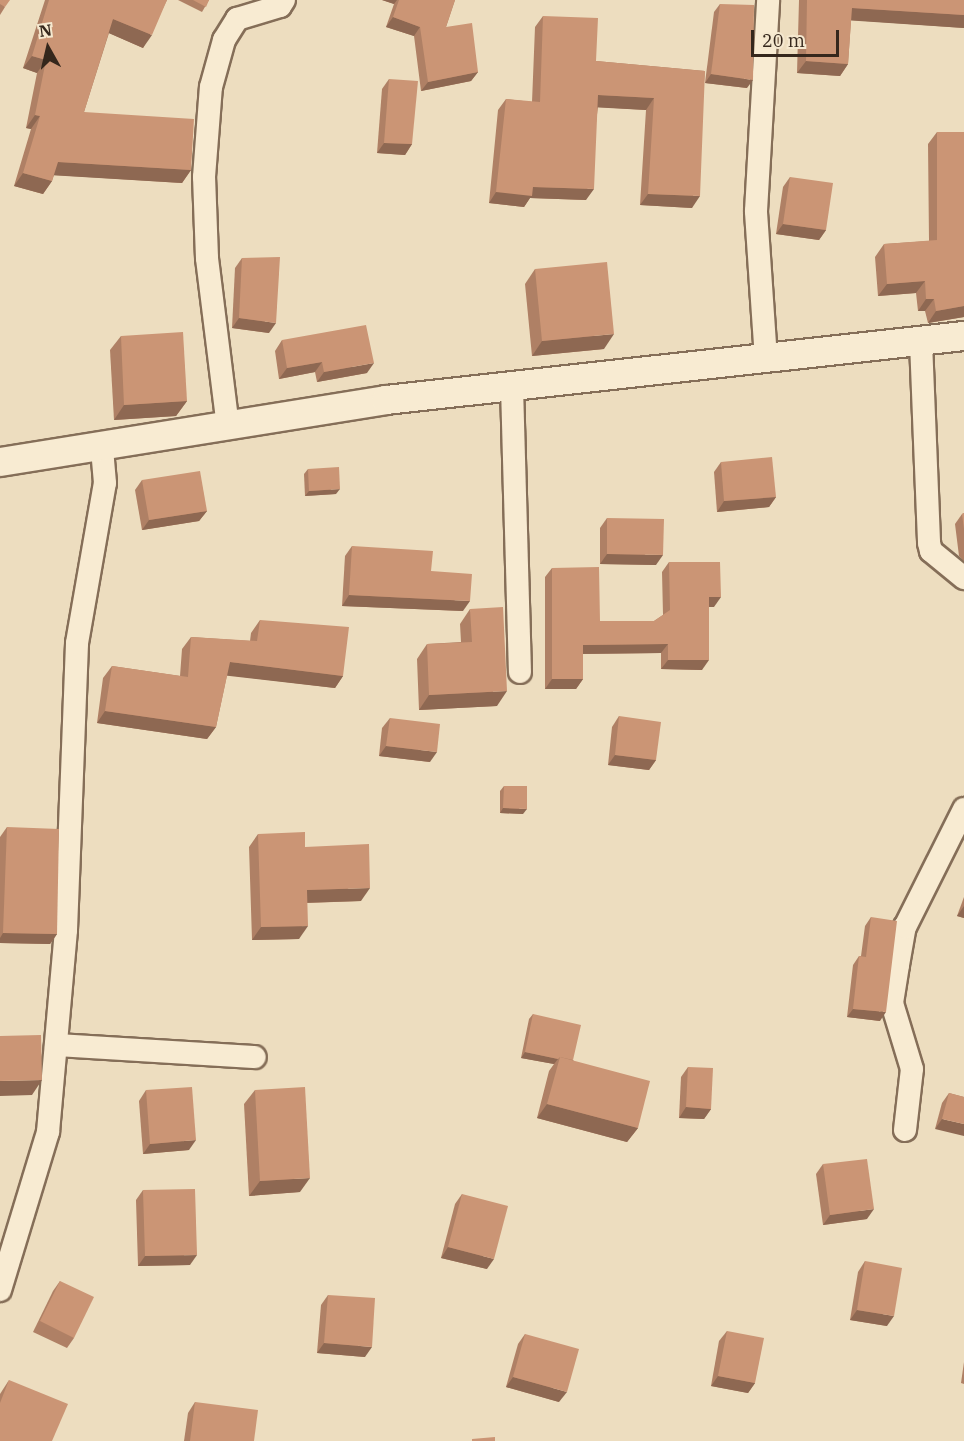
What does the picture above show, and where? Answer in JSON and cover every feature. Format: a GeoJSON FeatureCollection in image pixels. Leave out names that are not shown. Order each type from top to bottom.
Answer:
{"type":"FeatureCollection","features":[{"type":"Feature","properties":{"kind":"street"},"geometry":{"type":"LineString","coordinates":[[228,427],[207,258],[204,177],[211,87],[224,40],[237,19],[252,10],[274,9],[284,0]]}},
{"type":"Feature","properties":{"kind":"street"},"geometry":{"type":"LineString","coordinates":[[766,359],[756,211],[768,0]]}},
{"type":"Feature","properties":{"kind":"street"},"geometry":{"type":"LineString","coordinates":[[0,462],[102,445],[512,387],[964,336]]}},
{"type":"Feature","properties":{"kind":"street"},"geometry":{"type":"LineString","coordinates":[[921,342],[929,543],[931,551],[964,578]]}},
{"type":"Feature","properties":{"kind":"street"},"geometry":{"type":"LineString","coordinates":[[512,387],[520,672]]}},
{"type":"Feature","properties":{"kind":"street"},"geometry":{"type":"LineString","coordinates":[[0,1290],[44,1151],[66,930],[77,643],[105,483],[102,445]]}},
{"type":"Feature","properties":{"kind":"street"},"geometry":{"type":"LineString","coordinates":[[905,1130],[912,1069],[892,1003],[897,966],[905,927],[964,809]]}},
{"type":"Feature","properties":{"kind":"street"},"geometry":{"type":"LineString","coordinates":[[56,1045],[255,1057]]}},
{"type":"Feature","properties":{"kind":"building"},"geometry":{"type":"Polygon","coordinates":[[[0,0],[10,0],[5,7],[0,4],[0,0]]]}},
{"type":"Feature","properties":{"kind":"building"},"geometry":{"type":"Polygon","coordinates":[[[49,0],[167,0],[152,35],[113,19],[84,112],[194,119],[191,170],[58,162],[52,181],[23,173],[40,116],[35,115],[46,60],[32,56],[49,0]]]}},
{"type":"Feature","properties":{"kind":"building"},"geometry":{"type":"Polygon","coordinates":[[[193,0],[209,0],[206,7],[193,0]]]}},
{"type":"Feature","properties":{"kind":"building"},"geometry":{"type":"Polygon","coordinates":[[[399,0],[455,0],[446,27],[472,23],[478,72],[428,82],[420,27],[393,17],[399,0]]]}},
{"type":"Feature","properties":{"kind":"building"},"geometry":{"type":"Polygon","coordinates":[[[807,0],[964,0],[964,15],[852,8],[848,64],[806,61],[807,0]]]}},
{"type":"Feature","properties":{"kind":"building"},"geometry":{"type":"Polygon","coordinates":[[[720,4],[754,5],[753,80],[711,74],[720,4]]]}},
{"type":"Feature","properties":{"kind":"building"},"geometry":{"type":"Polygon","coordinates":[[[543,16],[598,18],[596,61],[705,71],[700,196],[648,194],[654,98],[598,95],[594,189],[533,187],[532,196],[496,192],[506,99],[540,102],[543,16]]]}},
{"type":"Feature","properties":{"kind":"building"},"geometry":{"type":"Polygon","coordinates":[[[389,79],[418,81],[412,144],[384,143],[389,79]]]}},
{"type":"Feature","properties":{"kind":"building"},"geometry":{"type":"Polygon","coordinates":[[[937,132],[964,132],[964,306],[936,311],[934,299],[926,299],[925,281],[887,284],[884,244],[937,240],[937,132]]]}},
{"type":"Feature","properties":{"kind":"building"},"geometry":{"type":"Polygon","coordinates":[[[790,177],[833,183],[826,230],[783,224],[790,177]]]}},
{"type":"Feature","properties":{"kind":"building"},"geometry":{"type":"Polygon","coordinates":[[[280,257],[276,323],[239,318],[242,258],[280,257]]]}},
{"type":"Feature","properties":{"kind":"building"},"geometry":{"type":"Polygon","coordinates":[[[607,262],[614,334],[542,341],[535,269],[607,262]]]}},
{"type":"Feature","properties":{"kind":"building"},"geometry":{"type":"Polygon","coordinates":[[[366,325],[374,363],[324,372],[322,362],[287,368],[282,340],[366,325]]]}},
{"type":"Feature","properties":{"kind":"building"},"geometry":{"type":"Polygon","coordinates":[[[183,332],[187,401],[124,405],[121,336],[183,332]]]}},
{"type":"Feature","properties":{"kind":"building"},"geometry":{"type":"Polygon","coordinates":[[[772,457],[776,497],[724,501],[721,462],[772,457]]]}},
{"type":"Feature","properties":{"kind":"building"},"geometry":{"type":"Polygon","coordinates":[[[339,467],[340,489],[309,491],[308,469],[339,467]]]}},
{"type":"Feature","properties":{"kind":"building"},"geometry":{"type":"Polygon","coordinates":[[[200,471],[207,511],[149,520],[142,480],[200,471]]]}},
{"type":"Feature","properties":{"kind":"building"},"geometry":{"type":"Polygon","coordinates":[[[607,518],[664,519],[663,555],[607,554],[607,518]]]}},
{"type":"Feature","properties":{"kind":"building"},"geometry":{"type":"Polygon","coordinates":[[[352,546],[433,551],[431,571],[472,574],[470,601],[349,595],[352,546]]]}},
{"type":"Feature","properties":{"kind":"building"},"geometry":{"type":"Polygon","coordinates":[[[669,562],[720,562],[721,597],[709,597],[709,660],[668,660],[668,644],[583,645],[583,679],[552,679],[552,568],[599,567],[600,621],[654,621],[670,610],[669,562]]]}},
{"type":"Feature","properties":{"kind":"building"},"geometry":{"type":"Polygon","coordinates":[[[503,607],[507,691],[429,695],[427,644],[472,642],[470,609],[503,607]]]}},
{"type":"Feature","properties":{"kind":"building"},"geometry":{"type":"Polygon","coordinates":[[[260,620],[349,627],[343,676],[230,662],[216,727],[105,711],[112,666],[188,677],[191,637],[257,641],[260,620]]]}},
{"type":"Feature","properties":{"kind":"building"},"geometry":{"type":"Polygon","coordinates":[[[619,716],[661,722],[656,760],[615,755],[619,716]]]}},
{"type":"Feature","properties":{"kind":"building"},"geometry":{"type":"Polygon","coordinates":[[[390,718],[440,724],[437,752],[386,746],[390,718]]]}},
{"type":"Feature","properties":{"kind":"building"},"geometry":{"type":"Polygon","coordinates":[[[504,786],[527,786],[527,809],[503,808],[504,786]]]}},
{"type":"Feature","properties":{"kind":"building"},"geometry":{"type":"Polygon","coordinates":[[[7,827],[59,829],[57,934],[3,933],[7,827]]]}},
{"type":"Feature","properties":{"kind":"building"},"geometry":{"type":"Polygon","coordinates":[[[305,832],[305,847],[369,844],[370,888],[307,890],[308,926],[261,927],[258,834],[305,832]]]}},
{"type":"Feature","properties":{"kind":"building"},"geometry":{"type":"Polygon","coordinates":[[[871,917],[897,921],[886,1012],[853,1009],[859,956],[866,957],[871,917]]]}},
{"type":"Feature","properties":{"kind":"building"},"geometry":{"type":"Polygon","coordinates":[[[533,1014],[581,1025],[573,1060],[525,1052],[533,1014]]]}},
{"type":"Feature","properties":{"kind":"building"},"geometry":{"type":"Polygon","coordinates":[[[41,1035],[42,1080],[0,1081],[0,1036],[41,1035]]]}},
{"type":"Feature","properties":{"kind":"building"},"geometry":{"type":"Polygon","coordinates":[[[560,1057],[650,1081],[638,1128],[547,1104],[560,1057]]]}},
{"type":"Feature","properties":{"kind":"building"},"geometry":{"type":"Polygon","coordinates":[[[688,1067],[713,1068],[711,1109],[686,1107],[688,1067]]]}},
{"type":"Feature","properties":{"kind":"building"},"geometry":{"type":"Polygon","coordinates":[[[192,1087],[196,1140],[150,1144],[146,1090],[192,1087]]]}},
{"type":"Feature","properties":{"kind":"building"},"geometry":{"type":"Polygon","coordinates":[[[305,1087],[310,1178],[260,1181],[255,1090],[305,1087]]]}},
{"type":"Feature","properties":{"kind":"building"},"geometry":{"type":"Polygon","coordinates":[[[949,1093],[964,1097],[964,1124],[942,1119],[949,1093]]]}},
{"type":"Feature","properties":{"kind":"building"},"geometry":{"type":"Polygon","coordinates":[[[867,1159],[874,1209],[830,1215],[823,1164],[867,1159]]]}},
{"type":"Feature","properties":{"kind":"building"},"geometry":{"type":"Polygon","coordinates":[[[195,1189],[197,1255],[145,1256],[143,1190],[195,1189]]]}},
{"type":"Feature","properties":{"kind":"building"},"geometry":{"type":"Polygon","coordinates":[[[462,1194],[508,1206],[494,1259],[448,1247],[462,1194]]]}},
{"type":"Feature","properties":{"kind":"building"},"geometry":{"type":"Polygon","coordinates":[[[865,1261],[902,1268],[894,1316],[857,1310],[865,1261]]]}},
{"type":"Feature","properties":{"kind":"building"},"geometry":{"type":"Polygon","coordinates":[[[60,1281],[94,1297],[74,1338],[40,1321],[60,1281]]]}},
{"type":"Feature","properties":{"kind":"building"},"geometry":{"type":"Polygon","coordinates":[[[328,1295],[375,1298],[372,1347],[324,1343],[328,1295]]]}},
{"type":"Feature","properties":{"kind":"building"},"geometry":{"type":"Polygon","coordinates":[[[727,1331],[764,1338],[755,1383],[718,1376],[727,1331]]]}},
{"type":"Feature","properties":{"kind":"building"},"geometry":{"type":"Polygon","coordinates":[[[525,1334],[579,1349],[567,1392],[513,1377],[525,1334]]]}},
{"type":"Feature","properties":{"kind":"building"},"geometry":{"type":"Polygon","coordinates":[[[9,1380],[68,1404],[52,1441],[0,1441],[0,1403],[9,1380]]]}},
{"type":"Feature","properties":{"kind":"building"},"geometry":{"type":"Polygon","coordinates":[[[195,1402],[258,1410],[254,1441],[190,1441],[195,1402]]]}},
{"type":"Feature","properties":{"kind":"building"},"geometry":{"type":"Polygon","coordinates":[[[495,1437],[495,1441],[472,1441],[472,1439],[495,1437]]]}}]}
